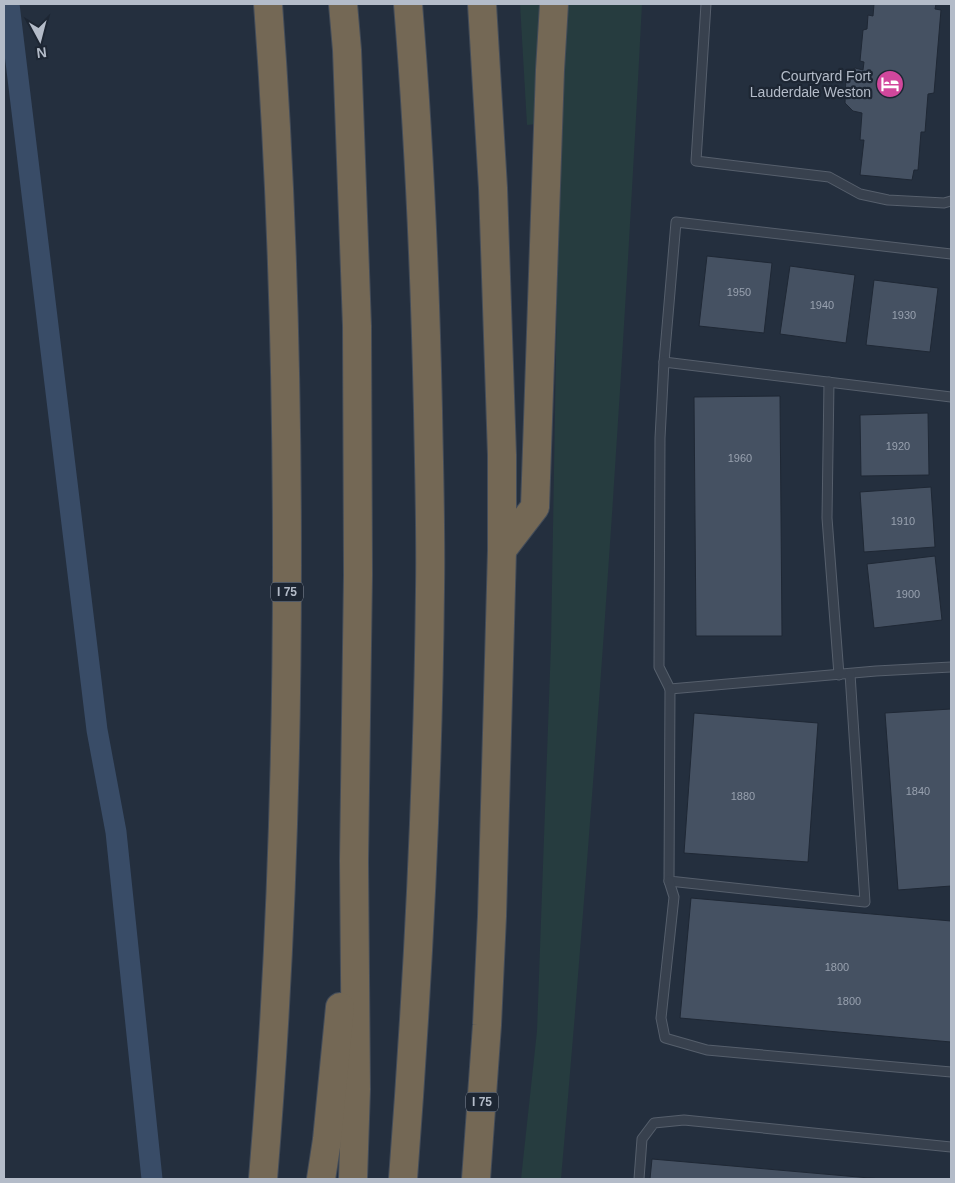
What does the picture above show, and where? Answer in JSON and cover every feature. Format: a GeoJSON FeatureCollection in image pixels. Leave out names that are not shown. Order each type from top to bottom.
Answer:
{"type":"FeatureCollection","features":[{"type":"Feature","properties":{"kind":"highway","name":"I 75"},"geometry":{"type":"LineString","coordinates":[[263,1179],[280,920],[287,695],[287,484],[284,332],[279,191],[268,4]]}},
{"type":"Feature","properties":{"kind":"highway"},"geometry":{"type":"LineString","coordinates":[[343,4],[347,50],[357,326],[358,575],[354,861],[356,1089],[353,1179]]}},
{"type":"Feature","properties":{"kind":"highway"},"geometry":{"type":"LineString","coordinates":[[403,1179],[412,1063],[421,891],[430,586],[421,197],[408,4]]}},
{"type":"Feature","properties":{"kind":"highway","name":"I 75"},"geometry":{"type":"LineString","coordinates":[[476,1179],[487,1025],[492,916],[502,550],[502,455],[493,198],[482,4]]}},
{"type":"Feature","properties":{"kind":"highway"},"geometry":{"type":"LineString","coordinates":[[502,550],[535,507],[550,70],[554,4]]}},
{"type":"Feature","properties":{"kind":"highway"},"geometry":{"type":"LineString","coordinates":[[321,1179],[327,1140],[354,861]]}},
{"type":"Feature","properties":{"kind":"lane"},"geometry":{"type":"LineString","coordinates":[[706,4],[696,161],[829,177],[860,194],[888,200],[944,204],[951,201]]}},
{"type":"Feature","properties":{"kind":"lane"},"geometry":{"type":"LineString","coordinates":[[951,254],[676,222],[664,362],[660,438],[659,667],[670,689],[669,882],[674,898],[660,1018],[665,1038],[707,1050],[951,1072]]}},
{"type":"Feature","properties":{"kind":"lane"},"geometry":{"type":"LineString","coordinates":[[664,362],[951,397]]}},
{"type":"Feature","properties":{"kind":"lane"},"geometry":{"type":"LineString","coordinates":[[829,382],[827,518],[839,675]]}},
{"type":"Feature","properties":{"kind":"lane"},"geometry":{"type":"LineString","coordinates":[[670,689],[951,667]]}},
{"type":"Feature","properties":{"kind":"lane"},"geometry":{"type":"LineString","coordinates":[[669,882],[865,902],[850,674]]}},
{"type":"Feature","properties":{"kind":"lane"},"geometry":{"type":"LineString","coordinates":[[639,1179],[642,1139],[654,1123],[684,1120],[951,1147]]}},
{"type":"Feature","properties":{"kind":"green space"},"geometry":{"type":"Polygon","coordinates":[[[520,4],[542,4],[536,124],[527,125],[520,4]]]}},
{"type":"Feature","properties":{"kind":"green space"},"geometry":{"type":"Polygon","coordinates":[[[562,4],[642,4],[607,592],[561,1179],[521,1179],[537,1031],[551,644],[562,4]]]}},
{"type":"Feature","properties":{"kind":"building","name":"Courtyard Fort Lauderdale Weston"},"geometry":{"type":"Polygon","coordinates":[[[874,4],[936,4],[935,9],[941,10],[934,93],[928,94],[925,132],[921,132],[918,170],[914,170],[912,180],[860,175],[864,140],[860,140],[862,113],[853,111],[845,103],[846,74],[855,68],[863,70],[864,62],[860,61],[863,30],[867,29],[868,15],[873,16],[874,4]]]}},
{"type":"Feature","properties":{"kind":"building"},"geometry":{"type":"Polygon","coordinates":[[[707,256],[772,263],[764,333],[699,326],[707,256]]]}},
{"type":"Feature","properties":{"kind":"building"},"geometry":{"type":"Polygon","coordinates":[[[790,266],[855,275],[846,343],[780,334],[790,266]]]}},
{"type":"Feature","properties":{"kind":"building"},"geometry":{"type":"Polygon","coordinates":[[[874,280],[938,288],[930,352],[866,345],[874,280]]]}},
{"type":"Feature","properties":{"kind":"building"},"geometry":{"type":"Polygon","coordinates":[[[780,396],[782,636],[696,636],[694,397],[780,396]]]}},
{"type":"Feature","properties":{"kind":"building"},"geometry":{"type":"Polygon","coordinates":[[[928,413],[929,475],[861,476],[860,415],[928,413]]]}},
{"type":"Feature","properties":{"kind":"building"},"geometry":{"type":"Polygon","coordinates":[[[931,487],[935,547],[864,552],[860,492],[931,487]]]}},
{"type":"Feature","properties":{"kind":"building"},"geometry":{"type":"Polygon","coordinates":[[[935,556],[942,620],[874,628],[867,564],[935,556]]]}},
{"type":"Feature","properties":{"kind":"building"},"geometry":{"type":"Polygon","coordinates":[[[951,709],[951,886],[898,890],[885,713],[951,709]]]}},
{"type":"Feature","properties":{"kind":"building"},"geometry":{"type":"Polygon","coordinates":[[[694,713],[818,723],[808,862],[684,853],[694,713]]]}},
{"type":"Feature","properties":{"kind":"building"},"geometry":{"type":"Polygon","coordinates":[[[691,898],[951,921],[951,1042],[680,1018],[691,898]]]}},
{"type":"Feature","properties":{"kind":"building"},"geometry":{"type":"Polygon","coordinates":[[[652,1159],[881,1179],[650,1179],[652,1159]]]}},
{"type":"Feature","properties":{"kind":"waterway"},"geometry":{"type":"LineString","coordinates":[[9,4],[97,730],[116,832],[152,1179]]}},
{"type":"Feature","properties":{"kind":"place","name":"Courtyard Fort Lauderdale Weston"},"geometry":{"type":"Point","coordinates":[890,84]}}]}
